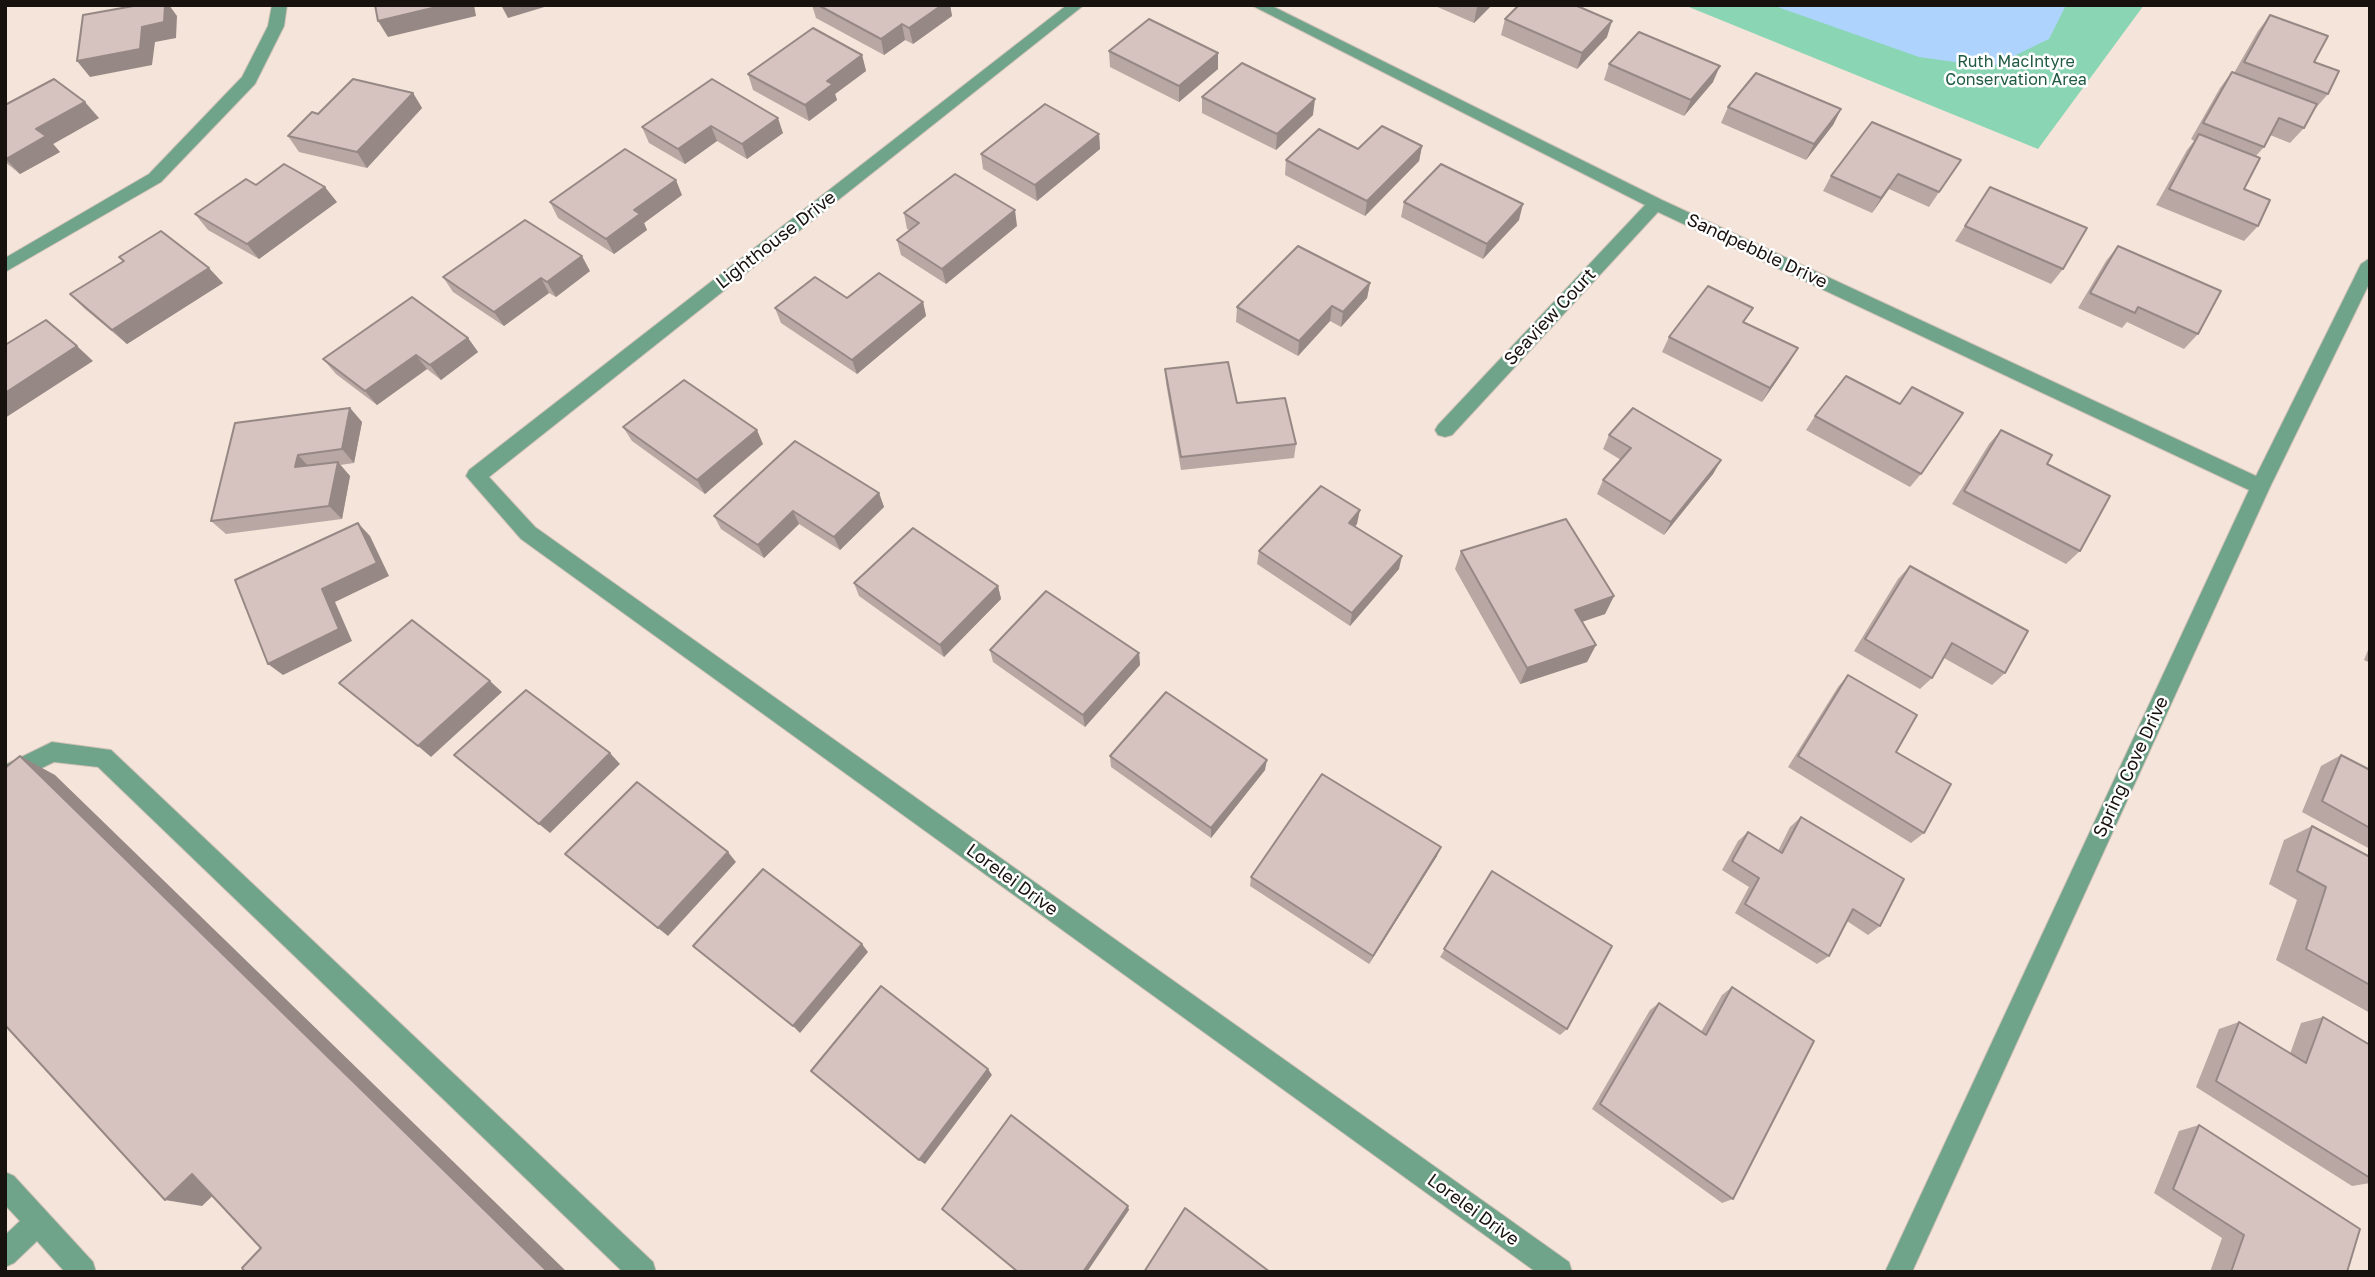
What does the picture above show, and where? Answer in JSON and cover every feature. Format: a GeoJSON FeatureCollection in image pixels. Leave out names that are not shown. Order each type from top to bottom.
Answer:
{"type":"FeatureCollection","features":[{"type":"Feature","properties":{"kind":"street"},"geometry":{"type":"LineString","coordinates":[[5,266],[155,178],[249,80],[276,26],[280,5]]}},
{"type":"Feature","properties":{"kind":"street","name":"Lighthouse Drive"},"geometry":{"type":"LineString","coordinates":[[476,476],[1077,5]]}},
{"type":"Feature","properties":{"kind":"street","name":"Sandpebble Drive"},"geometry":{"type":"LineString","coordinates":[[1258,5],[1656,204],[2260,487]]}},
{"type":"Feature","properties":{"kind":"street","name":"Seaview Court"},"geometry":{"type":"LineString","coordinates":[[1445,430],[1656,204]]}},
{"type":"Feature","properties":{"kind":"street","name":"Spring Cove Drive"},"geometry":{"type":"LineString","coordinates":[[1898,1272],[2260,487],[2370,264]]}},
{"type":"Feature","properties":{"kind":"street","name":"Lorelei Drive"},"geometry":{"type":"LineString","coordinates":[[476,476],[527,533],[1559,1272]]}},
{"type":"Feature","properties":{"kind":"street"},"geometry":{"type":"LineString","coordinates":[[5,776],[52,752],[103,757],[643,1272]]}},
{"type":"Feature","properties":{"kind":"street"},"geometry":{"type":"LineString","coordinates":[[5,1185],[83,1272]]}},
{"type":"Feature","properties":{"kind":"street"},"geometry":{"type":"LineString","coordinates":[[5,1254],[38,1222]]}},
{"type":"Feature","properties":{"kind":"green space","name":"Ruth MacIntyre Conservation Area"},"geometry":{"type":"Polygon","coordinates":[[[1684,5],[2144,5],[2038,149],[1684,5]]]}},
{"type":"Feature","properties":{"kind":"water"},"geometry":{"type":"Polygon","coordinates":[[[1772,5],[2066,5],[2049,39],[1991,67],[1919,57],[1772,5]]]}},
{"type":"Feature","properties":{"kind":"building"},"geometry":{"type":"Polygon","coordinates":[[[139,5],[165,5],[164,22],[142,27],[140,49],[77,61],[83,15],[139,5]]]}},
{"type":"Feature","properties":{"kind":"building"},"geometry":{"type":"Polygon","coordinates":[[[375,5],[445,5],[378,21],[375,5]]]}},
{"type":"Feature","properties":{"kind":"building"},"geometry":{"type":"Polygon","coordinates":[[[818,5],[942,5],[909,28],[902,24],[881,39],[818,5]]]}},
{"type":"Feature","properties":{"kind":"building"},"geometry":{"type":"Polygon","coordinates":[[[1519,5],[1575,5],[1612,21],[1582,53],[1505,19],[1519,5]]]}},
{"type":"Feature","properties":{"kind":"building"},"geometry":{"type":"Polygon","coordinates":[[[2270,15],[2328,36],[2314,62],[2339,71],[2328,94],[2244,62],[2270,15]]]}},
{"type":"Feature","properties":{"kind":"building"},"geometry":{"type":"Polygon","coordinates":[[[1149,19],[1218,53],[1179,86],[1109,51],[1149,19]]]}},
{"type":"Feature","properties":{"kind":"building"},"geometry":{"type":"Polygon","coordinates":[[[813,28],[862,55],[827,81],[833,84],[805,105],[748,74],[813,28]]]}},
{"type":"Feature","properties":{"kind":"building"},"geometry":{"type":"Polygon","coordinates":[[[1639,32],[1720,66],[1691,100],[1609,64],[1639,32]]]}},
{"type":"Feature","properties":{"kind":"building"},"geometry":{"type":"Polygon","coordinates":[[[1242,63],[1315,99],[1277,134],[1202,97],[1242,63]]]}},
{"type":"Feature","properties":{"kind":"building"},"geometry":{"type":"Polygon","coordinates":[[[2232,72],[2317,104],[2304,128],[2279,118],[2264,147],[2203,123],[2232,72]]]}},
{"type":"Feature","properties":{"kind":"building"},"geometry":{"type":"Polygon","coordinates":[[[1756,73],[1841,109],[1814,144],[1728,107],[1756,73]]]}},
{"type":"Feature","properties":{"kind":"building"},"geometry":{"type":"Polygon","coordinates":[[[54,79],[85,102],[36,129],[46,136],[6,159],[5,105],[54,79]]]}},
{"type":"Feature","properties":{"kind":"building"},"geometry":{"type":"Polygon","coordinates":[[[353,79],[413,93],[357,152],[288,136],[312,112],[318,114],[353,79]]]}},
{"type":"Feature","properties":{"kind":"building"},"geometry":{"type":"Polygon","coordinates":[[[712,79],[778,118],[742,144],[711,126],[678,149],[642,127],[712,79]]]}},
{"type":"Feature","properties":{"kind":"building"},"geometry":{"type":"Polygon","coordinates":[[[1045,104],[1099,134],[1035,185],[981,154],[1045,104]]]}},
{"type":"Feature","properties":{"kind":"building"},"geometry":{"type":"Polygon","coordinates":[[[1872,122],[1961,160],[1939,192],[1898,174],[1881,198],[1831,176],[1872,122]]]}},
{"type":"Feature","properties":{"kind":"building"},"geometry":{"type":"Polygon","coordinates":[[[1382,126],[1422,146],[1367,201],[1286,160],[1319,129],[1358,149],[1382,126]]]}},
{"type":"Feature","properties":{"kind":"building"},"geometry":{"type":"Polygon","coordinates":[[[2199,134],[2260,158],[2244,189],[2270,200],[2258,226],[2169,189],[2199,134]]]}},
{"type":"Feature","properties":{"kind":"building"},"geometry":{"type":"Polygon","coordinates":[[[625,149],[676,180],[634,210],[640,214],[606,239],[550,202],[625,149]]]}},
{"type":"Feature","properties":{"kind":"building"},"geometry":{"type":"Polygon","coordinates":[[[284,164],[325,187],[247,244],[195,214],[246,179],[256,185],[284,164]]]}},
{"type":"Feature","properties":{"kind":"building"},"geometry":{"type":"Polygon","coordinates":[[[1441,164],[1523,204],[1487,244],[1404,202],[1441,164]]]}},
{"type":"Feature","properties":{"kind":"building"},"geometry":{"type":"Polygon","coordinates":[[[955,174],[1015,210],[942,269],[897,240],[919,223],[904,213],[955,174]]]}},
{"type":"Feature","properties":{"kind":"building"},"geometry":{"type":"Polygon","coordinates":[[[1990,187],[2087,228],[2063,269],[1965,226],[1990,187]]]}},
{"type":"Feature","properties":{"kind":"building"},"geometry":{"type":"Polygon","coordinates":[[[525,220],[582,256],[547,282],[541,278],[494,312],[443,277],[525,220]]]}},
{"type":"Feature","properties":{"kind":"building"},"geometry":{"type":"Polygon","coordinates":[[[161,231],[209,268],[112,330],[70,294],[124,261],[119,257],[161,231]]]}},
{"type":"Feature","properties":{"kind":"building"},"geometry":{"type":"Polygon","coordinates":[[[1298,246],[1370,283],[1343,312],[1332,306],[1299,341],[1237,307],[1298,246]]]}},
{"type":"Feature","properties":{"kind":"building"},"geometry":{"type":"Polygon","coordinates":[[[2118,246],[2221,291],[2198,334],[2138,307],[2135,313],[2090,293],[2118,246]]]}},
{"type":"Feature","properties":{"kind":"building"},"geometry":{"type":"Polygon","coordinates":[[[879,273],[923,302],[852,360],[775,308],[815,277],[847,298],[879,273]]]}},
{"type":"Feature","properties":{"kind":"building"},"geometry":{"type":"Polygon","coordinates":[[[1708,286],[1753,308],[1743,322],[1798,348],[1770,388],[1669,337],[1708,286]]]}},
{"type":"Feature","properties":{"kind":"building"},"geometry":{"type":"Polygon","coordinates":[[[412,297],[468,338],[430,365],[416,355],[365,391],[323,359],[412,297]]]}},
{"type":"Feature","properties":{"kind":"building"},"geometry":{"type":"Polygon","coordinates":[[[46,320],[77,346],[5,393],[5,345],[46,320]]]}},
{"type":"Feature","properties":{"kind":"building"},"geometry":{"type":"Polygon","coordinates":[[[1228,362],[1237,403],[1285,398],[1296,444],[1181,457],[1165,369],[1228,362]]]}},
{"type":"Feature","properties":{"kind":"building"},"geometry":{"type":"Polygon","coordinates":[[[1846,376],[1900,404],[1912,387],[1963,413],[1921,474],[1815,416],[1846,376]]]}},
{"type":"Feature","properties":{"kind":"building"},"geometry":{"type":"Polygon","coordinates":[[[684,380],[757,430],[697,480],[623,427],[684,380]]]}},
{"type":"Feature","properties":{"kind":"building"},"geometry":{"type":"Polygon","coordinates":[[[350,408],[342,449],[298,455],[295,467],[338,462],[329,506],[211,521],[235,423],[350,408]]]}},
{"type":"Feature","properties":{"kind":"building"},"geometry":{"type":"Polygon","coordinates":[[[1633,408],[1721,460],[1671,522],[1603,480],[1631,448],[1609,435],[1633,408]]]}},
{"type":"Feature","properties":{"kind":"building"},"geometry":{"type":"Polygon","coordinates":[[[2001,430],[2052,455],[2047,464],[2110,496],[2080,551],[1964,491],[2001,430]]]}},
{"type":"Feature","properties":{"kind":"building"},"geometry":{"type":"Polygon","coordinates":[[[795,441],[879,493],[834,537],[793,511],[758,545],[714,516],[795,441]]]}},
{"type":"Feature","properties":{"kind":"building"},"geometry":{"type":"Polygon","coordinates":[[[1321,486],[1360,510],[1349,523],[1402,556],[1352,613],[1259,551],[1321,486]]]}},
{"type":"Feature","properties":{"kind":"building"},"geometry":{"type":"Polygon","coordinates":[[[1566,519],[1614,596],[1575,610],[1596,645],[1527,668],[1461,551],[1566,519]]]}},
{"type":"Feature","properties":{"kind":"building"},"geometry":{"type":"Polygon","coordinates":[[[358,523],[377,563],[322,589],[339,629],[268,664],[235,580],[358,523]]]}},
{"type":"Feature","properties":{"kind":"building"},"geometry":{"type":"Polygon","coordinates":[[[913,528],[998,586],[940,645],[854,583],[913,528]]]}},
{"type":"Feature","properties":{"kind":"building"},"geometry":{"type":"Polygon","coordinates":[[[1910,566],[2028,631],[2005,673],[1952,643],[1932,678],[1865,639],[1910,566]]]}},
{"type":"Feature","properties":{"kind":"building"},"geometry":{"type":"Polygon","coordinates":[[[1046,591],[1139,653],[1083,715],[990,650],[1046,591]]]}},
{"type":"Feature","properties":{"kind":"building"},"geometry":{"type":"Polygon","coordinates":[[[412,620],[490,681],[418,746],[339,683],[412,620]]]}},
{"type":"Feature","properties":{"kind":"building"},"geometry":{"type":"Polygon","coordinates":[[[1848,675],[1917,715],[1896,752],[1951,784],[1924,833],[1798,756],[1848,675]]]}},
{"type":"Feature","properties":{"kind":"building"},"geometry":{"type":"Polygon","coordinates":[[[526,690],[610,753],[539,824],[454,755],[526,690]]]}},
{"type":"Feature","properties":{"kind":"building"},"geometry":{"type":"Polygon","coordinates":[[[1166,692],[1267,760],[1211,828],[1110,756],[1166,692]]]}},
{"type":"Feature","properties":{"kind":"building"},"geometry":{"type":"Polygon","coordinates":[[[2341,755],[2370,770],[2370,828],[2322,801],[2341,755]]]}},
{"type":"Feature","properties":{"kind":"building"},"geometry":{"type":"Polygon","coordinates":[[[20,756],[548,1272],[245,1272],[242,1268],[261,1248],[192,1174],[165,1200],[5,1025],[5,768],[20,756]]]}},
{"type":"Feature","properties":{"kind":"building"},"geometry":{"type":"Polygon","coordinates":[[[1322,774],[1441,847],[1373,956],[1251,877],[1322,774]]]}},
{"type":"Feature","properties":{"kind":"building"},"geometry":{"type":"Polygon","coordinates":[[[637,782],[728,852],[658,928],[565,854],[637,782]]]}},
{"type":"Feature","properties":{"kind":"building"},"geometry":{"type":"Polygon","coordinates":[[[1801,817],[1904,879],[1880,926],[1853,909],[1829,956],[1745,904],[1759,878],[1732,861],[1748,832],[1782,853],[1801,817]]]}},
{"type":"Feature","properties":{"kind":"building"},"geometry":{"type":"Polygon","coordinates":[[[2312,826],[2370,857],[2370,985],[2306,949],[2326,887],[2297,871],[2312,826]]]}},
{"type":"Feature","properties":{"kind":"building"},"geometry":{"type":"Polygon","coordinates":[[[763,869],[862,944],[793,1026],[693,946],[763,869]]]}},
{"type":"Feature","properties":{"kind":"building"},"geometry":{"type":"Polygon","coordinates":[[[1492,871],[1612,946],[1567,1029],[1444,949],[1492,871]]]}},
{"type":"Feature","properties":{"kind":"building"},"geometry":{"type":"Polygon","coordinates":[[[881,986],[988,1069],[919,1160],[811,1071],[881,986]]]}},
{"type":"Feature","properties":{"kind":"building"},"geometry":{"type":"Polygon","coordinates":[[[1732,987],[1814,1041],[1733,1199],[1600,1104],[1659,1003],[1706,1035],[1732,987]]]}},
{"type":"Feature","properties":{"kind":"building"},"geometry":{"type":"Polygon","coordinates":[[[2323,1017],[2370,1045],[2370,1178],[2216,1081],[2239,1022],[2306,1063],[2323,1017]]]}},
{"type":"Feature","properties":{"kind":"building"},"geometry":{"type":"Polygon","coordinates":[[[1011,1115],[1128,1206],[1083,1272],[1018,1272],[942,1209],[1011,1115]]]}},
{"type":"Feature","properties":{"kind":"building"},"geometry":{"type":"Polygon","coordinates":[[[2199,1125],[2360,1229],[2347,1272],[2231,1272],[2244,1235],[2173,1189],[2199,1125]]]}},
{"type":"Feature","properties":{"kind":"building"},"geometry":{"type":"Polygon","coordinates":[[[1185,1208],[1270,1272],[1144,1272],[1185,1208]]]}}]}
